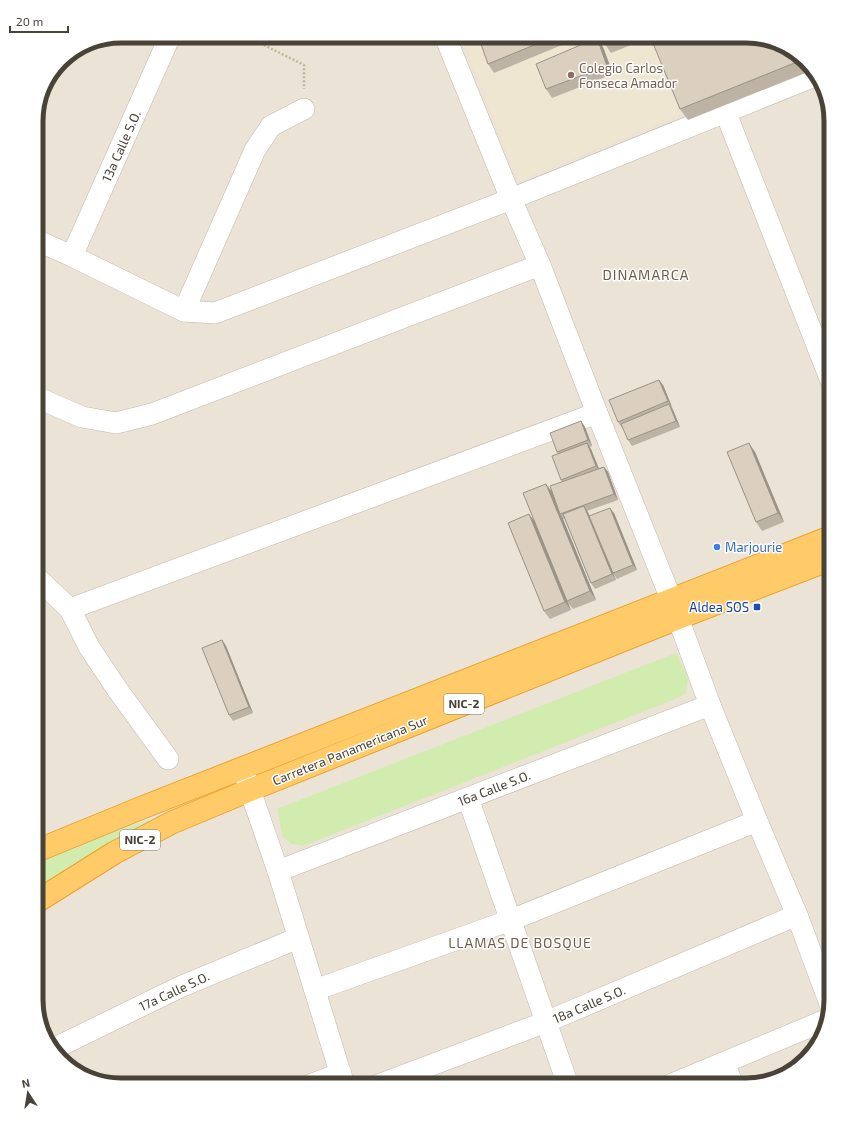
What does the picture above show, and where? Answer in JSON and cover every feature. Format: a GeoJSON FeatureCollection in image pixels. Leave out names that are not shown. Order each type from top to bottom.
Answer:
{"type":"FeatureCollection","features":[{"type":"Feature","properties":{"kind":"highway","name":"Carretera Panamericana Sur"},"geometry":{"type":"LineString","coordinates":[[43,898],[114,853],[173,822],[674,609],[824,540]]}},
{"type":"Feature","properties":{"kind":"highway","name":"Carretera Panamericana Sur"},"geometry":{"type":"LineString","coordinates":[[43,848],[242,768],[674,609],[824,560]]}},
{"type":"Feature","properties":{"kind":"street","name":"13a Calle S.O."},"geometry":{"type":"LineString","coordinates":[[72,256],[167,43]]}},
{"type":"Feature","properties":{"kind":"street"},"geometry":{"type":"LineString","coordinates":[[447,43],[511,199],[540,265],[710,705],[797,915],[824,988]]}},
{"type":"Feature","properties":{"kind":"street"},"geometry":{"type":"LineString","coordinates":[[43,243],[184,311],[214,313],[511,199],[724,111],[811,77]]}},
{"type":"Feature","properties":{"kind":"street"},"geometry":{"type":"LineString","coordinates":[[184,311],[255,150],[271,126],[304,109]]}},
{"type":"Feature","properties":{"kind":"street"},"geometry":{"type":"LineString","coordinates":[[724,111],[824,363]]}},
{"type":"Feature","properties":{"kind":"street"},"geometry":{"type":"LineString","coordinates":[[43,400],[82,417],[116,423],[152,414],[540,265]]}},
{"type":"Feature","properties":{"kind":"street"},"geometry":{"type":"LineString","coordinates":[[70,609],[597,413]]}},
{"type":"Feature","properties":{"kind":"street"},"geometry":{"type":"LineString","coordinates":[[43,584],[70,609],[89,647],[117,689],[168,759]]}},
{"type":"Feature","properties":{"kind":"street","name":"16a Calle S.O."},"geometry":{"type":"LineString","coordinates":[[278,871],[710,705]]}},
{"type":"Feature","properties":{"kind":"street"},"geometry":{"type":"LineString","coordinates":[[242,768],[278,871],[343,1078]]}},
{"type":"Feature","properties":{"kind":"street"},"geometry":{"type":"LineString","coordinates":[[468,798],[566,1078]]}},
{"type":"Feature","properties":{"kind":"street"},"geometry":{"type":"LineString","coordinates":[[315,990],[511,920],[757,821]]}},
{"type":"Feature","properties":{"kind":"street","name":"18a Calle S.O."},"geometry":{"type":"LineString","coordinates":[[397,1078],[546,1022],[797,915]]}},
{"type":"Feature","properties":{"kind":"street","name":"17a Calle S.O."},"geometry":{"type":"LineString","coordinates":[[58,1046],[180,987],[298,938]]}},
{"type":"Feature","properties":{"kind":"street"},"geometry":{"type":"LineString","coordinates":[[687,1078],[820,1022]]}},
{"type":"Feature","properties":{"kind":"street"},"geometry":{"type":"LineString","coordinates":[[724,1063],[730,1078]]}},
{"type":"Feature","properties":{"kind":"path"},"geometry":{"type":"LineString","coordinates":[[260,43],[304,65],[304,109]]}},
{"type":"Feature","properties":{"kind":"shaded area"},"geometry":{"type":"Polygon","coordinates":[[[116,43],[751,43],[771,47],[785,53],[797,62],[811,78],[820,96],[824,121],[824,1000],[821,1020],[814,1039],[801,1055],[789,1065],[776,1072],[746,1078],[121,1078],[91,1072],[78,1065],[62,1051],[53,1039],[46,1020],[43,1000],[43,116],[46,101],[53,82],[70,62],[91,49],[116,43]]]}},
{"type":"Feature","properties":{"kind":"shaded area","name":"Colegio Carlos Fonseca Amador"},"geometry":{"type":"Polygon","coordinates":[[[464,43],[652,43],[681,115],[518,181],[464,43]]]}},
{"type":"Feature","properties":{"kind":"green space"},"geometry":{"type":"Polygon","coordinates":[[[676,653],[688,678],[686,693],[675,699],[303,846],[292,844],[283,837],[277,809],[676,653]]]}},
{"type":"Feature","properties":{"kind":"green space"},"geometry":{"type":"Polygon","coordinates":[[[159,817],[43,888],[43,861],[81,843],[159,817]]]}},
{"type":"Feature","properties":{"kind":"building"},"geometry":{"type":"Polygon","coordinates":[[[483,43],[539,43],[488,64],[481,44],[483,43]]]}},
{"type":"Feature","properties":{"kind":"building"},"geometry":{"type":"Polygon","coordinates":[[[585,43],[599,43],[607,66],[546,89],[536,64],[585,43]]]}},
{"type":"Feature","properties":{"kind":"building"},"geometry":{"type":"Polygon","coordinates":[[[653,43],[751,43],[776,49],[785,53],[797,62],[680,109],[653,43]]]}},
{"type":"Feature","properties":{"kind":"building"},"geometry":{"type":"Polygon","coordinates":[[[659,380],[668,401],[618,422],[609,400],[659,380]]]}},
{"type":"Feature","properties":{"kind":"building"},"geometry":{"type":"Polygon","coordinates":[[[669,404],[676,421],[628,440],[621,424],[669,404]]]}},
{"type":"Feature","properties":{"kind":"building"},"geometry":{"type":"Polygon","coordinates":[[[581,421],[588,440],[557,452],[550,433],[581,421]]]}},
{"type":"Feature","properties":{"kind":"building"},"geometry":{"type":"Polygon","coordinates":[[[587,443],[596,466],[561,480],[552,456],[587,443]]]}},
{"type":"Feature","properties":{"kind":"building"},"geometry":{"type":"Polygon","coordinates":[[[749,443],[778,513],[756,522],[727,452],[749,443]]]}},
{"type":"Feature","properties":{"kind":"building"},"geometry":{"type":"Polygon","coordinates":[[[604,467],[614,494],[560,514],[550,486],[604,467]]]}},
{"type":"Feature","properties":{"kind":"building"},"geometry":{"type":"Polygon","coordinates":[[[546,484],[590,591],[567,601],[523,493],[546,484]]]}},
{"type":"Feature","properties":{"kind":"building"},"geometry":{"type":"Polygon","coordinates":[[[584,506],[612,574],[591,583],[563,514],[584,506]]]}},
{"type":"Feature","properties":{"kind":"building"},"geometry":{"type":"Polygon","coordinates":[[[610,508],[633,565],[613,573],[589,516],[610,508]]]}},
{"type":"Feature","properties":{"kind":"building"},"geometry":{"type":"Polygon","coordinates":[[[529,514],[565,602],[544,611],[508,523],[529,514]]]}},
{"type":"Feature","properties":{"kind":"building"},"geometry":{"type":"Polygon","coordinates":[[[222,640],[249,707],[229,715],[202,648],[222,640]]]}},
{"type":"Feature","properties":{"kind":"place","name":"Colegio Carlos Fonseca Amador"},"geometry":{"type":"Point","coordinates":[571,75]}},
{"type":"Feature","properties":{"kind":"place","name":"Marjourie"},"geometry":{"type":"Point","coordinates":[717,547]}},
{"type":"Feature","properties":{"kind":"place","name":"Aldea SOS"},"geometry":{"type":"Point","coordinates":[757,607]}},
{"type":"Feature","properties":{"kind":"district","name":"DINAMARCA"},"geometry":{"type":"Point","coordinates":[646,275]}},
{"type":"Feature","properties":{"kind":"district","name":"LLAMAS DE BOSQUE"},"geometry":{"type":"Point","coordinates":[520,943]}}]}
